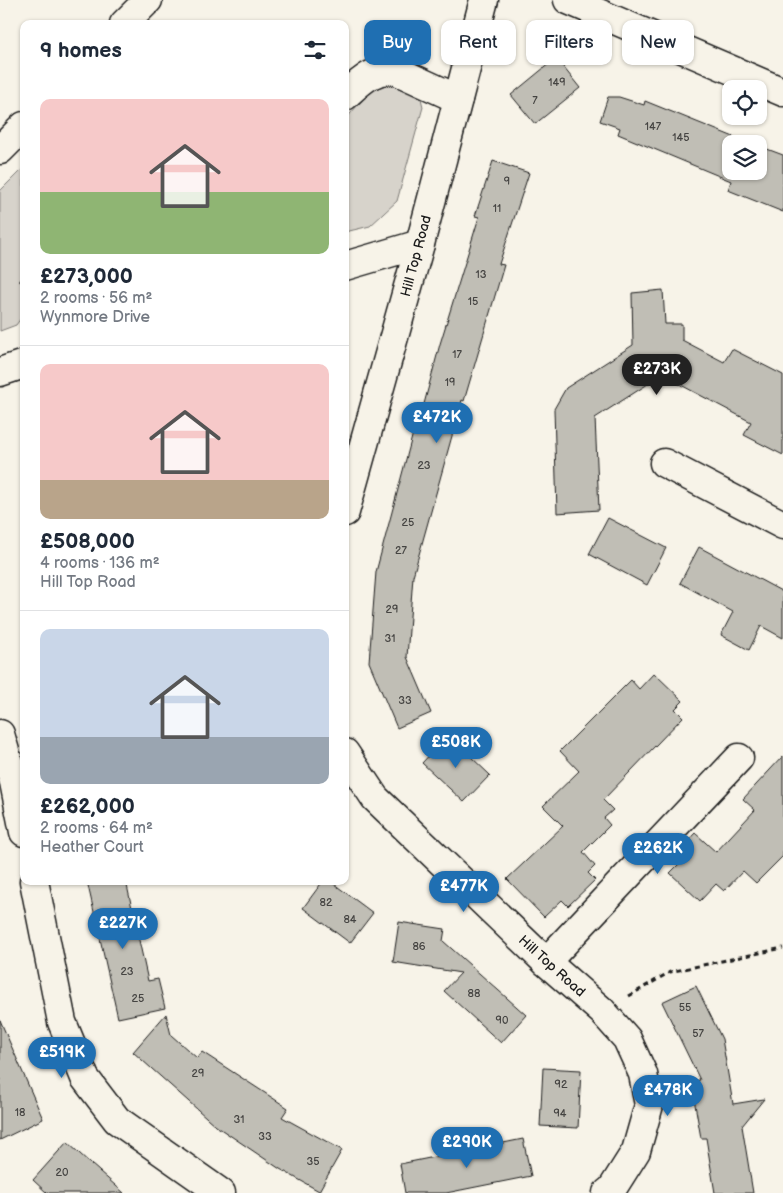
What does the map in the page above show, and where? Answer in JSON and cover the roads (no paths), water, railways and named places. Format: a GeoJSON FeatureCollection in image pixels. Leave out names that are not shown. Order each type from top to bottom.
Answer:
{"type":"FeatureCollection","features":[{"type":"Feature","properties":{"kind":"street"},"geometry":{"type":"LineString","coordinates":[[128,20],[148,0]]}},
{"type":"Feature","properties":{"kind":"street","name":"Hill Top Road"},"geometry":{"type":"LineString","coordinates":[[349,498],[420,244],[484,0]]}},
{"type":"Feature","properties":{"kind":"street"},"geometry":{"type":"LineString","coordinates":[[568,0],[783,92]]}},
{"type":"Feature","properties":{"kind":"street"},"geometry":{"type":"LineString","coordinates":[[349,92],[362,79],[377,71],[388,70],[397,72],[458,99]]}},
{"type":"Feature","properties":{"kind":"street"},"geometry":{"type":"LineString","coordinates":[[0,150],[20,130]]}},
{"type":"Feature","properties":{"kind":"street"},"geometry":{"type":"LineString","coordinates":[[349,265],[420,244]]}},
{"type":"Feature","properties":{"kind":"street"},"geometry":{"type":"LineString","coordinates":[[0,372],[20,365]]}},
{"type":"Feature","properties":{"kind":"street"},"geometry":{"type":"LineString","coordinates":[[664,462],[783,525]]}},
{"type":"Feature","properties":{"kind":"street"},"geometry":{"type":"LineString","coordinates":[[0,734],[7,783],[20,820]]}},
{"type":"Feature","properties":{"kind":"street"},"geometry":{"type":"LineString","coordinates":[[546,962],[621,893],[673,816],[739,758]]}},
{"type":"Feature","properties":{"kind":"street","name":"Hill Top Road"},"geometry":{"type":"LineString","coordinates":[[349,759],[375,798],[546,962],[602,1011],[626,1039],[643,1074],[649,1105],[636,1152],[612,1192]]}},
{"type":"Feature","properties":{"kind":"street"},"geometry":{"type":"LineString","coordinates":[[35,885],[62,1022],[85,1078],[117,1120],[221,1193]]}}]}
